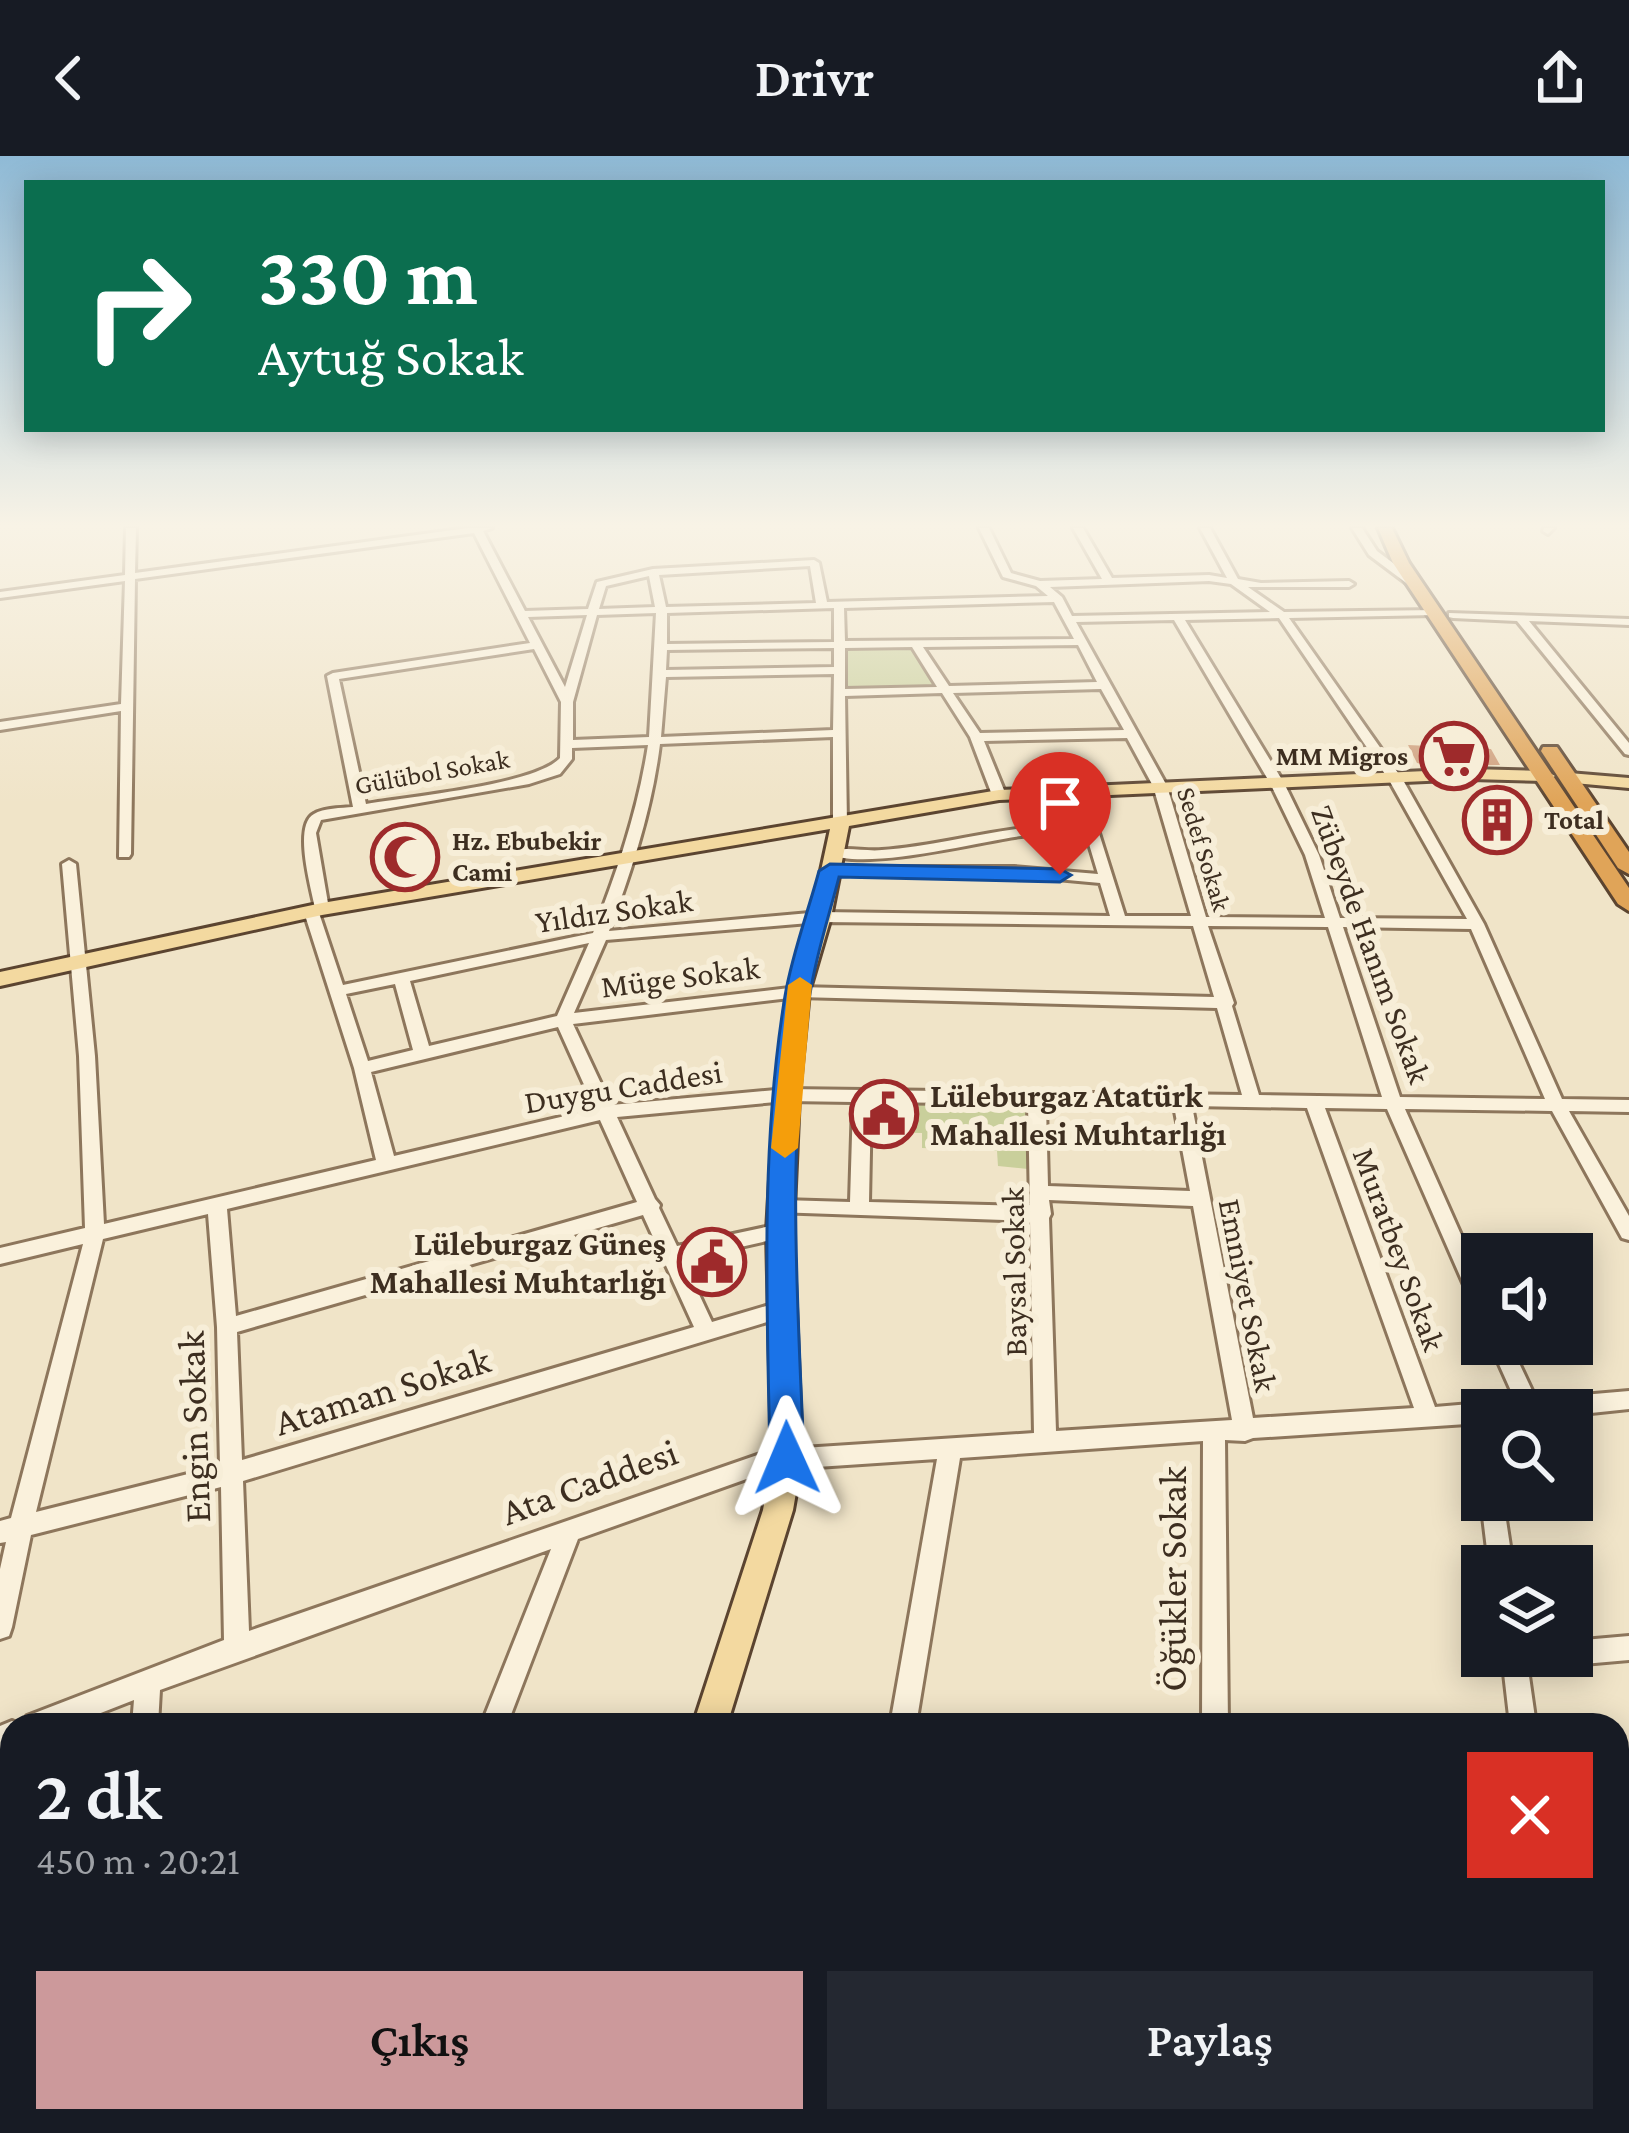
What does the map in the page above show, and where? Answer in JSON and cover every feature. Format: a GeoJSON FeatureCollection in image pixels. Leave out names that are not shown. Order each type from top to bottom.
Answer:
{"type":"FeatureCollection","features":[{"type":"Feature","properties":{"kind":"highway"},"geometry":{"type":"LineString","coordinates":[[1447,620],[1561,782],[1629,868]]}},
{"type":"Feature","properties":{"kind":"highway"},"geometry":{"type":"LineString","coordinates":[[1561,782],[1629,904]]}},
{"type":"Feature","properties":{"kind":"main road"},"geometry":{"type":"LineString","coordinates":[[0,979],[317,910],[999,795],[1460,778],[1477,784],[1561,782],[1629,788]]}},
{"type":"Feature","properties":{"kind":"main road"},"geometry":{"type":"LineString","coordinates":[[714,1713],[778,1510],[787,1458],[781,1219],[787,1095],[798,992],[840,824]]}},
{"type":"Feature","properties":{"kind":"street"},"geometry":{"type":"LineString","coordinates":[[124,854],[129,620]]}},
{"type":"Feature","properties":{"kind":"street"},"geometry":{"type":"LineString","coordinates":[[524,620],[567,702]]}},
{"type":"Feature","properties":{"kind":"street"},"geometry":{"type":"LineString","coordinates":[[592,620],[567,702],[569,744],[840,733]]}},
{"type":"Feature","properties":{"kind":"street"},"geometry":{"type":"LineString","coordinates":[[663,620],[658,740],[632,855],[563,1020],[705,1329]]}},
{"type":"Feature","properties":{"kind":"street"},"geometry":{"type":"LineString","coordinates":[[839,620],[840,824]]}},
{"type":"Feature","properties":{"kind":"street","name":"Sedef Sokak"},"geometry":{"type":"LineString","coordinates":[[1069,620],[1160,786],[1252,1100]]}},
{"type":"Feature","properties":{"kind":"street","name":"Zübeyde Hanım Sokak"},"geometry":{"type":"LineString","coordinates":[[1180,620],[1277,783],[1312,855],[1393,1103],[1461,1257]]}},
{"type":"Feature","properties":{"kind":"street"},"geometry":{"type":"LineString","coordinates":[[1286,620],[1396,780],[1477,924],[1558,1107],[1629,1233]]}},
{"type":"Feature","properties":{"kind":"street"},"geometry":{"type":"LineString","coordinates":[[1522,620],[1629,751]]}},
{"type":"Feature","properties":{"kind":"street"},"geometry":{"type":"LineString","coordinates":[[1542,620],[1620,625]]}},
{"type":"Feature","properties":{"kind":"street"},"geometry":{"type":"LineString","coordinates":[[661,647],[1080,641]]}},
{"type":"Feature","properties":{"kind":"street"},"geometry":{"type":"LineString","coordinates":[[915,644],[976,737],[999,795]]}},
{"type":"Feature","properties":{"kind":"street"},"geometry":{"type":"LineString","coordinates":[[360,809],[333,676],[537,645]]}},
{"type":"Feature","properties":{"kind":"street"},"geometry":{"type":"LineString","coordinates":[[661,674],[839,670]]}},
{"type":"Feature","properties":{"kind":"street"},"geometry":{"type":"LineString","coordinates":[[840,693],[1105,685]]}},
{"type":"Feature","properties":{"kind":"street"},"geometry":{"type":"LineString","coordinates":[[0,726],[125,707]]}},
{"type":"Feature","properties":{"kind":"street"},"geometry":{"type":"LineString","coordinates":[[1608,727],[1629,727]]}},
{"type":"Feature","properties":{"kind":"street"},"geometry":{"type":"LineString","coordinates":[[976,737],[1132,734]]}},
{"type":"Feature","properties":{"kind":"street","name":"Gülübol Sokak"},"geometry":{"type":"LineString","coordinates":[[317,910],[309,832],[316,818],[524,781],[555,771],[566,759],[569,744]]}},
{"type":"Feature","properties":{"kind":"street"},"geometry":{"type":"LineString","coordinates":[[832,862],[1027,831],[1092,830],[1119,921]]}},
{"type":"Feature","properties":{"kind":"street"},"geometry":{"type":"LineString","coordinates":[[832,862],[1106,879]]}},
{"type":"Feature","properties":{"kind":"street"},"geometry":{"type":"LineString","coordinates":[[0,1627],[10,1528],[94,1234],[69,864]]}},
{"type":"Feature","properties":{"kind":"street"},"geometry":{"type":"LineString","coordinates":[[317,910],[386,1162]]}},
{"type":"Feature","properties":{"kind":"street","name":"Yıldız Sokak"},"geometry":{"type":"LineString","coordinates":[[338,991],[602,936],[820,917],[1477,924]]}},
{"type":"Feature","properties":{"kind":"street"},"geometry":{"type":"LineString","coordinates":[[401,977],[423,1054]]}},
{"type":"Feature","properties":{"kind":"street","name":"Müge Sokak"},"geometry":{"type":"LineString","coordinates":[[362,1068],[563,1020],[798,992],[1226,1003]]}},
{"type":"Feature","properties":{"kind":"street","name":"Duygu Caddesi"},"geometry":{"type":"LineString","coordinates":[[0,1256],[607,1112],[787,1095],[1629,1106]]}},
{"type":"Feature","properties":{"kind":"street"},"geometry":{"type":"LineString","coordinates":[[859,1208],[862,1097]]}},
{"type":"Feature","properties":{"kind":"street","name":"Baysal Sokak"},"geometry":{"type":"LineString","coordinates":[[1037,1100],[1045,1443]]}},
{"type":"Feature","properties":{"kind":"street","name":"Emniyet Sokak"},"geometry":{"type":"LineString","coordinates":[[1182,1100],[1246,1430]]}},
{"type":"Feature","properties":{"kind":"street","name":"Muratbey Sokak"},"geometry":{"type":"LineString","coordinates":[[1314,1102],[1428,1418]]}},
{"type":"Feature","properties":{"kind":"street"},"geometry":{"type":"LineString","coordinates":[[673,1255],[781,1219],[859,1208],[1200,1199]]}},
{"type":"Feature","properties":{"kind":"street","name":"Engin Sokak"},"geometry":{"type":"LineString","coordinates":[[217,1204],[227,1327],[237,1648]]}},
{"type":"Feature","properties":{"kind":"street"},"geometry":{"type":"LineString","coordinates":[[227,1327],[651,1205]]}},
{"type":"Feature","properties":{"kind":"street","name":"Ataman Sokak"},"geometry":{"type":"LineString","coordinates":[[10,1528],[231,1474],[783,1309]]}},
{"type":"Feature","properties":{"kind":"street"},"geometry":{"type":"LineString","coordinates":[[1593,1403],[1629,1400]]}},
{"type":"Feature","properties":{"kind":"street","name":"Ata Caddesi"},"geometry":{"type":"LineString","coordinates":[[67,1713],[719,1475],[787,1458],[1461,1419]]}},
{"type":"Feature","properties":{"kind":"street","name":"Öğükler Sokak"},"geometry":{"type":"LineString","coordinates":[[1214,1433],[1215,1713]]}},
{"type":"Feature","properties":{"kind":"street"},"geometry":{"type":"LineString","coordinates":[[905,1713],[950,1449]]}},
{"type":"Feature","properties":{"kind":"street"},"geometry":{"type":"LineString","coordinates":[[499,1713],[570,1530]]}},
{"type":"Feature","properties":{"kind":"street"},"geometry":{"type":"LineString","coordinates":[[1593,1651],[1629,1648]]}},
{"type":"Feature","properties":{"kind":"street"},"geometry":{"type":"LineString","coordinates":[[1517,1677],[1521,1713]]}},
{"type":"Feature","properties":{"kind":"street"},"geometry":{"type":"LineString","coordinates":[[146,1713],[148,1681]]}},
{"type":"Feature","properties":{"kind":"green space"},"geometry":{"type":"Polygon","coordinates":[[[912,645],[940,689],[845,690],[843,646],[912,645]]]}},
{"type":"Feature","properties":{"kind":"green space"},"geometry":{"type":"Polygon","coordinates":[[[870,1101],[1034,1105],[1028,1169],[998,1166],[997,1151],[922,1148],[922,1133],[870,1132],[870,1101]]]}},
{"type":"Feature","properties":{"kind":"building","name":"MM Migros"},"geometry":{"type":"Polygon","coordinates":[[[1408,745],[1491,749],[1500,765],[1430,766],[1417,763],[1408,745]]]}},
{"type":"Feature","properties":{"kind":"building","name":"Total"},"geometry":{"type":"Polygon","coordinates":[[[1463,810],[1519,812],[1530,828],[1477,832],[1463,810]]]}},
{"type":"Feature","properties":{"kind":"slow traffic"},"geometry":{"type":"LineString","coordinates":[[785,1148],[800,985]]}},
{"type":"Feature","properties":{"kind":"place","name":"MM Migros"},"geometry":{"type":"Point","coordinates":[1454,756]}},
{"type":"Feature","properties":{"kind":"place","name":"Total"},"geometry":{"type":"Point","coordinates":[1497,820]}},
{"type":"Feature","properties":{"kind":"place","name":"Hz. Ebubekir Cami"},"geometry":{"type":"Point","coordinates":[405,857]}},
{"type":"Feature","properties":{"kind":"place","name":"Lüleburgaz Atatürk Mahallesi Muhtarlığı"},"geometry":{"type":"Point","coordinates":[884,1114]}},
{"type":"Feature","properties":{"kind":"place","name":"Lüleburgaz Güneş Mahallesi Muhtarlığı"},"geometry":{"type":"Point","coordinates":[712,1262]}},
{"type":"Feature","properties":{"kind":"route"},"geometry":{"type":"LineString","coordinates":[[787,1458],[780,1231],[787,1095],[798,992],[830,871],[1060,875]]}}]}
